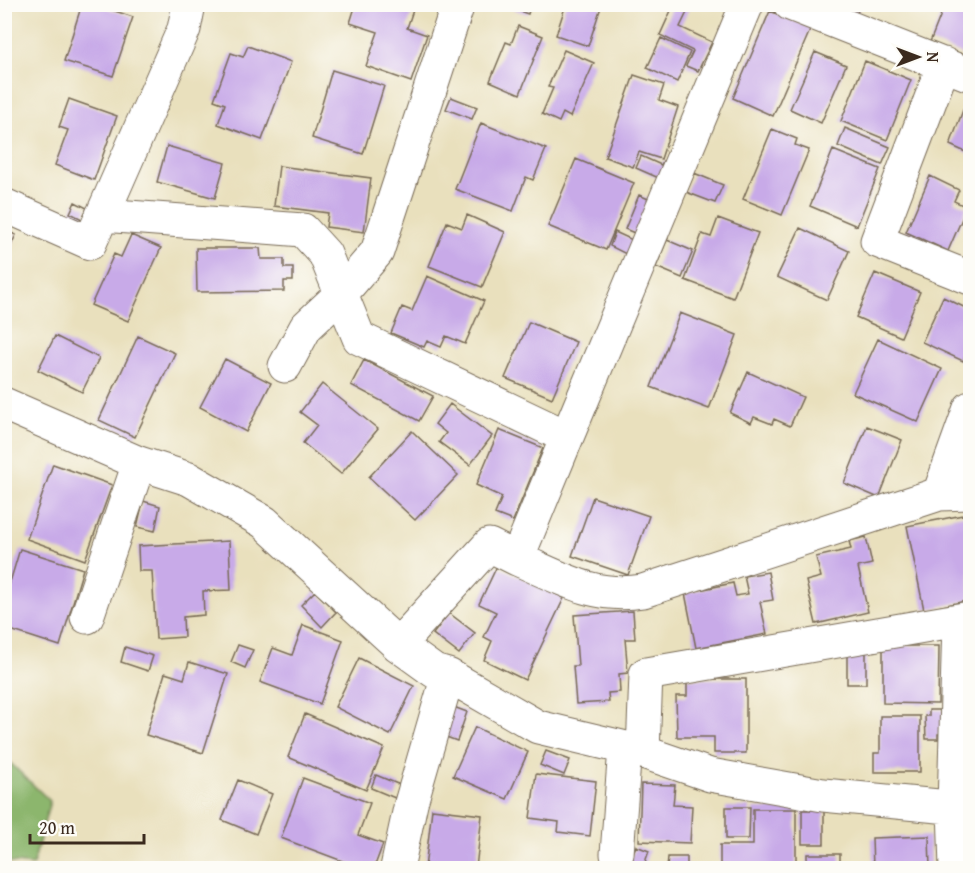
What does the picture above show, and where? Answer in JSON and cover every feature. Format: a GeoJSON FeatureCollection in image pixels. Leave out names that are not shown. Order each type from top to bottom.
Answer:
{"type":"FeatureCollection","features":[{"type":"Feature","properties":{"kind":"street"},"geometry":{"type":"LineString","coordinates":[[4,205],[90,243],[184,29],[189,4]]}},
{"type":"Feature","properties":{"kind":"street"},"geometry":{"type":"LineString","coordinates":[[285,366],[306,327],[341,294],[377,252],[458,4]]}},
{"type":"Feature","properties":{"kind":"street"},"geometry":{"type":"LineString","coordinates":[[517,559],[747,4]]}},
{"type":"Feature","properties":{"kind":"street"},"geometry":{"type":"LineString","coordinates":[[790,4],[957,70],[878,241],[970,278]]}},
{"type":"Feature","properties":{"kind":"street"},"geometry":{"type":"LineString","coordinates":[[102,215],[303,230],[325,254],[359,338],[567,437]]}},
{"type":"Feature","properties":{"kind":"street"},"geometry":{"type":"LineString","coordinates":[[4,404],[139,463],[189,479],[264,522],[398,645],[434,671],[448,675],[538,727],[634,750],[710,775],[823,795],[962,808]]}},
{"type":"Feature","properties":{"kind":"street"},"geometry":{"type":"LineString","coordinates":[[398,645],[489,545],[593,591],[627,594],[955,494],[970,408]]}},
{"type":"Feature","properties":{"kind":"street"},"geometry":{"type":"LineString","coordinates":[[87,616],[139,463]]}},
{"type":"Feature","properties":{"kind":"street"},"geometry":{"type":"LineString","coordinates":[[617,854],[645,674],[965,619],[962,808],[956,868]]}},
{"type":"Feature","properties":{"kind":"street"},"geometry":{"type":"LineString","coordinates":[[397,868],[411,803],[448,675]]}},
{"type":"Feature","properties":{"kind":"green space"},"geometry":{"type":"Polygon","coordinates":[[[4,757],[50,801],[33,865],[5,862],[4,757]]]}},
{"type":"Feature","properties":{"kind":"building"},"geometry":{"type":"Polygon","coordinates":[[[82,4],[94,4],[133,17],[113,76],[64,61],[82,4]]]}},
{"type":"Feature","properties":{"kind":"building"},"geometry":{"type":"Polygon","coordinates":[[[356,4],[415,4],[407,28],[427,35],[411,82],[366,66],[378,32],[350,23],[356,4]]]}},
{"type":"Feature","properties":{"kind":"building"},"geometry":{"type":"Polygon","coordinates":[[[498,4],[531,4],[528,14],[498,4]]]}},
{"type":"Feature","properties":{"kind":"building"},"geometry":{"type":"Polygon","coordinates":[[[566,4],[602,4],[588,46],[556,35],[566,4]]]}},
{"type":"Feature","properties":{"kind":"building"},"geometry":{"type":"Polygon","coordinates":[[[674,4],[691,4],[680,27],[712,42],[698,71],[686,66],[693,51],[660,35],[674,4]]]}},
{"type":"Feature","properties":{"kind":"building"},"geometry":{"type":"Polygon","coordinates":[[[828,4],[861,4],[855,17],[828,4]]]}},
{"type":"Feature","properties":{"kind":"building"},"geometry":{"type":"Polygon","coordinates":[[[945,4],[970,4],[970,48],[968,47],[964,55],[930,42],[945,4]]]}},
{"type":"Feature","properties":{"kind":"building"},"geometry":{"type":"Polygon","coordinates":[[[770,11],[811,28],[773,116],[733,98],[770,11]]]}},
{"type":"Feature","properties":{"kind":"building"},"geometry":{"type":"Polygon","coordinates":[[[518,26],[543,36],[520,94],[490,81],[506,42],[511,44],[518,26]]]}},
{"type":"Feature","properties":{"kind":"building"},"geometry":{"type":"Polygon","coordinates":[[[661,38],[690,52],[677,82],[647,68],[661,38]]]}},
{"type":"Feature","properties":{"kind":"building"},"geometry":{"type":"Polygon","coordinates":[[[248,46],[291,62],[262,140],[218,124],[225,104],[214,100],[231,53],[243,57],[248,46]]]}},
{"type":"Feature","properties":{"kind":"building"},"geometry":{"type":"Polygon","coordinates":[[[564,50],[594,63],[570,117],[563,113],[559,122],[542,114],[553,88],[548,87],[564,50]]]}},
{"type":"Feature","properties":{"kind":"building"},"geometry":{"type":"Polygon","coordinates":[[[815,52],[846,65],[821,123],[790,109],[815,52]]]}},
{"type":"Feature","properties":{"kind":"building"},"geometry":{"type":"Polygon","coordinates":[[[865,61],[911,80],[887,140],[841,121],[865,61]]]}},
{"type":"Feature","properties":{"kind":"building"},"geometry":{"type":"Polygon","coordinates":[[[332,70],[384,86],[363,154],[312,138],[332,70]]]}},
{"type":"Feature","properties":{"kind":"building"},"geometry":{"type":"Polygon","coordinates":[[[634,75],[664,85],[659,100],[678,107],[661,159],[639,152],[633,167],[605,157],[634,75]]]}},
{"type":"Feature","properties":{"kind":"building"},"geometry":{"type":"Polygon","coordinates":[[[451,97],[477,107],[472,119],[446,109],[451,97]]]}},
{"type":"Feature","properties":{"kind":"building"},"geometry":{"type":"Polygon","coordinates":[[[69,99],[117,116],[94,180],[55,165],[68,130],[59,127],[69,99]]]}},
{"type":"Feature","properties":{"kind":"building"},"geometry":{"type":"Polygon","coordinates":[[[966,102],[970,104],[970,154],[950,145],[966,102]]]}},
{"type":"Feature","properties":{"kind":"building"},"geometry":{"type":"Polygon","coordinates":[[[481,123],[546,149],[533,180],[526,177],[513,211],[455,189],[481,123]]]}},
{"type":"Feature","properties":{"kind":"building"},"geometry":{"type":"Polygon","coordinates":[[[845,128],[890,147],[882,165],[838,146],[845,128]]]}},
{"type":"Feature","properties":{"kind":"building"},"geometry":{"type":"Polygon","coordinates":[[[772,129],[797,139],[795,145],[809,150],[782,215],[743,199],[772,129]]]}},
{"type":"Feature","properties":{"kind":"building"},"geometry":{"type":"Polygon","coordinates":[[[167,146],[225,163],[215,198],[157,182],[167,146]]]}},
{"type":"Feature","properties":{"kind":"building"},"geometry":{"type":"Polygon","coordinates":[[[833,150],[880,169],[857,226],[810,206],[833,150]]]}},
{"type":"Feature","properties":{"kind":"building"},"geometry":{"type":"Polygon","coordinates":[[[641,156],[661,165],[663,161],[668,163],[661,179],[636,168],[641,156]]]}},
{"type":"Feature","properties":{"kind":"building"},"geometry":{"type":"Polygon","coordinates":[[[576,159],[634,183],[606,250],[548,226],[576,159]]]}},
{"type":"Feature","properties":{"kind":"building"},"geometry":{"type":"Polygon","coordinates":[[[279,166],[371,178],[364,232],[326,227],[328,213],[274,206],[279,166]]]}},
{"type":"Feature","properties":{"kind":"building"},"geometry":{"type":"Polygon","coordinates":[[[694,173],[723,185],[715,203],[686,192],[694,173]]]}},
{"type":"Feature","properties":{"kind":"building"},"geometry":{"type":"Polygon","coordinates":[[[930,176],[959,190],[954,201],[967,207],[948,251],[906,232],[930,176]]]}},
{"type":"Feature","properties":{"kind":"building"},"geometry":{"type":"Polygon","coordinates":[[[639,195],[653,201],[639,235],[625,229],[639,195]]]}},
{"type":"Feature","properties":{"kind":"building"},"geometry":{"type":"Polygon","coordinates":[[[75,202],[87,208],[82,219],[70,213],[75,202]]]}},
{"type":"Feature","properties":{"kind":"building"},"geometry":{"type":"Polygon","coordinates":[[[467,215],[505,232],[482,287],[429,266],[447,222],[462,228],[467,215]]]}},
{"type":"Feature","properties":{"kind":"building"},"geometry":{"type":"Polygon","coordinates":[[[718,218],[758,233],[733,298],[685,280],[702,234],[711,237],[718,218]]]}},
{"type":"Feature","properties":{"kind":"building"},"geometry":{"type":"Polygon","coordinates":[[[800,228],[849,251],[827,300],[777,277],[800,228]]]}},
{"type":"Feature","properties":{"kind":"building"},"geometry":{"type":"Polygon","coordinates":[[[4,230],[16,235],[4,260],[4,230]]]}},
{"type":"Feature","properties":{"kind":"building"},"geometry":{"type":"Polygon","coordinates":[[[615,232],[637,242],[630,256],[610,246],[615,232]]]}},
{"type":"Feature","properties":{"kind":"building"},"geometry":{"type":"Polygon","coordinates":[[[131,235],[161,248],[128,321],[91,305],[114,254],[121,257],[131,235]]]}},
{"type":"Feature","properties":{"kind":"building"},"geometry":{"type":"Polygon","coordinates":[[[667,240],[693,251],[682,278],[656,267],[667,240]]]}},
{"type":"Feature","properties":{"kind":"building"},"geometry":{"type":"Polygon","coordinates":[[[196,248],[260,248],[261,259],[284,259],[284,268],[293,268],[293,281],[284,281],[284,291],[197,292],[196,248]]]}},
{"type":"Feature","properties":{"kind":"building"},"geometry":{"type":"Polygon","coordinates":[[[875,273],[920,292],[901,337],[856,317],[875,273]]]}},
{"type":"Feature","properties":{"kind":"building"},"geometry":{"type":"Polygon","coordinates":[[[427,276],[484,301],[465,344],[446,336],[441,347],[427,341],[424,347],[391,333],[402,307],[412,311],[427,276]]]}},
{"type":"Feature","properties":{"kind":"building"},"geometry":{"type":"Polygon","coordinates":[[[943,297],[970,310],[970,345],[963,361],[922,342],[943,297]]]}},
{"type":"Feature","properties":{"kind":"building"},"geometry":{"type":"Polygon","coordinates":[[[680,313],[737,335],[709,409],[651,387],[680,313]]]}},
{"type":"Feature","properties":{"kind":"building"},"geometry":{"type":"Polygon","coordinates":[[[529,322],[576,342],[552,398],[505,378],[529,322]]]}},
{"type":"Feature","properties":{"kind":"building"},"geometry":{"type":"Polygon","coordinates":[[[55,336],[99,358],[82,392],[38,370],[55,336]]]}},
{"type":"Feature","properties":{"kind":"building"},"geometry":{"type":"Polygon","coordinates":[[[138,336],[175,353],[135,437],[99,420],[138,336]]]}},
{"type":"Feature","properties":{"kind":"building"},"geometry":{"type":"Polygon","coordinates":[[[878,339],[942,369],[918,422],[853,393],[878,339]]]}},
{"type":"Feature","properties":{"kind":"building"},"geometry":{"type":"Polygon","coordinates":[[[225,359],[271,383],[246,432],[200,407],[225,359]]]}},
{"type":"Feature","properties":{"kind":"building"},"geometry":{"type":"Polygon","coordinates":[[[364,360],[433,396],[419,421],[351,385],[364,360]]]}},
{"type":"Feature","properties":{"kind":"building"},"geometry":{"type":"Polygon","coordinates":[[[748,372],[803,397],[790,426],[774,419],[772,424],[754,417],[751,423],[730,413],[748,372]]]}},
{"type":"Feature","properties":{"kind":"building"},"geometry":{"type":"Polygon","coordinates":[[[322,384],[378,429],[341,474],[303,443],[317,425],[300,412],[322,384]]]}},
{"type":"Feature","properties":{"kind":"building"},"geometry":{"type":"Polygon","coordinates":[[[450,404],[492,436],[470,465],[439,442],[446,433],[435,424],[450,404]]]}},
{"type":"Feature","properties":{"kind":"building"},"geometry":{"type":"Polygon","coordinates":[[[867,426],[902,440],[879,498],[844,483],[867,426]]]}},
{"type":"Feature","properties":{"kind":"building"},"geometry":{"type":"Polygon","coordinates":[[[499,430],[543,448],[513,521],[495,514],[502,497],[476,485],[499,430]]]}},
{"type":"Feature","properties":{"kind":"building"},"geometry":{"type":"Polygon","coordinates":[[[412,431],[458,475],[415,520],[369,477],[412,431]]]}},
{"type":"Feature","properties":{"kind":"building"},"geometry":{"type":"Polygon","coordinates":[[[53,464],[112,485],[85,560],[27,539],[53,464]]]}},
{"type":"Feature","properties":{"kind":"building"},"geometry":{"type":"Polygon","coordinates":[[[593,497],[649,516],[628,575],[572,556],[593,497]]]}},
{"type":"Feature","properties":{"kind":"building"},"geometry":{"type":"Polygon","coordinates":[[[143,501],[160,506],[155,531],[137,527],[143,501]]]}},
{"type":"Feature","properties":{"kind":"building"},"geometry":{"type":"Polygon","coordinates":[[[968,514],[970,600],[924,610],[907,526],[968,514]]]}},
{"type":"Feature","properties":{"kind":"building"},"geometry":{"type":"Polygon","coordinates":[[[866,537],[872,564],[858,567],[868,612],[816,624],[806,581],[821,577],[816,557],[851,549],[849,541],[866,537]]]}},
{"type":"Feature","properties":{"kind":"building"},"geometry":{"type":"Polygon","coordinates":[[[229,541],[231,590],[203,591],[204,615],[183,617],[184,637],[156,639],[152,571],[139,571],[138,546],[229,541]]]}},
{"type":"Feature","properties":{"kind":"building"},"geometry":{"type":"Polygon","coordinates":[[[20,549],[83,569],[60,646],[4,628],[4,602],[20,549]]]}},
{"type":"Feature","properties":{"kind":"building"},"geometry":{"type":"Polygon","coordinates":[[[497,566],[564,598],[525,680],[484,660],[492,641],[484,637],[496,612],[479,604],[497,566]]]}},
{"type":"Feature","properties":{"kind":"building"},"geometry":{"type":"Polygon","coordinates":[[[768,572],[773,600],[760,602],[767,634],[696,648],[685,593],[733,583],[736,596],[748,594],[744,576],[768,572]]]}},
{"type":"Feature","properties":{"kind":"building"},"geometry":{"type":"Polygon","coordinates":[[[315,591],[336,612],[322,627],[301,605],[315,591]]]}},
{"type":"Feature","properties":{"kind":"building"},"geometry":{"type":"Polygon","coordinates":[[[633,611],[635,639],[625,639],[628,673],[619,674],[620,692],[608,693],[609,702],[576,704],[573,666],[578,666],[574,615],[633,611]]]}},
{"type":"Feature","properties":{"kind":"building"},"geometry":{"type":"Polygon","coordinates":[[[449,613],[475,633],[459,654],[433,634],[449,613]]]}},
{"type":"Feature","properties":{"kind":"building"},"geometry":{"type":"Polygon","coordinates":[[[303,625],[343,640],[320,704],[260,682],[273,648],[292,655],[303,625]]]}},
{"type":"Feature","properties":{"kind":"building"},"geometry":{"type":"Polygon","coordinates":[[[238,645],[253,650],[245,668],[231,662],[238,645]]]}},
{"type":"Feature","properties":{"kind":"building"},"geometry":{"type":"Polygon","coordinates":[[[883,646],[939,646],[938,704],[883,703],[883,646]]]}},
{"type":"Feature","properties":{"kind":"building"},"geometry":{"type":"Polygon","coordinates":[[[125,647],[153,656],[148,671],[121,662],[125,647]]]}},
{"type":"Feature","properties":{"kind":"building"},"geometry":{"type":"Polygon","coordinates":[[[847,652],[866,652],[866,684],[847,684],[847,652]]]}},
{"type":"Feature","properties":{"kind":"building"},"geometry":{"type":"Polygon","coordinates":[[[359,658],[414,686],[390,735],[335,707],[359,658]]]}},
{"type":"Feature","properties":{"kind":"building"},"geometry":{"type":"Polygon","coordinates":[[[189,662],[228,674],[203,753],[146,735],[165,673],[184,679],[189,662]]]}},
{"type":"Feature","properties":{"kind":"building"},"geometry":{"type":"Polygon","coordinates":[[[687,679],[746,679],[746,753],[714,753],[714,737],[677,737],[676,696],[687,696],[687,679]]]}},
{"type":"Feature","properties":{"kind":"building"},"geometry":{"type":"Polygon","coordinates":[[[451,706],[467,712],[457,741],[441,735],[451,706]]]}},
{"type":"Feature","properties":{"kind":"building"},"geometry":{"type":"Polygon","coordinates":[[[929,710],[943,710],[944,734],[938,734],[938,739],[926,739],[925,716],[929,716],[929,710]]]}},
{"type":"Feature","properties":{"kind":"building"},"geometry":{"type":"Polygon","coordinates":[[[305,714],[384,748],[366,790],[288,757],[305,714]]]}},
{"type":"Feature","properties":{"kind":"building"},"geometry":{"type":"Polygon","coordinates":[[[880,716],[920,716],[920,772],[874,772],[874,753],[880,753],[880,716]]]}},
{"type":"Feature","properties":{"kind":"building"},"geometry":{"type":"Polygon","coordinates":[[[475,727],[528,752],[507,799],[453,776],[475,727]]]}},
{"type":"Feature","properties":{"kind":"building"},"geometry":{"type":"Polygon","coordinates":[[[546,751],[570,760],[564,775],[540,765],[546,751]]]}},
{"type":"Feature","properties":{"kind":"building"},"geometry":{"type":"Polygon","coordinates":[[[536,774],[596,781],[590,836],[558,832],[559,822],[530,818],[536,774]]]}},
{"type":"Feature","properties":{"kind":"building"},"geometry":{"type":"Polygon","coordinates":[[[376,775],[400,785],[395,798],[371,788],[376,775]]]}},
{"type":"Feature","properties":{"kind":"building"},"geometry":{"type":"Polygon","coordinates":[[[303,778],[370,803],[358,835],[383,844],[374,868],[361,868],[281,838],[303,778]]]}},
{"type":"Feature","properties":{"kind":"building"},"geometry":{"type":"Polygon","coordinates":[[[238,780],[272,794],[256,834],[222,820],[238,780]]]}},
{"type":"Feature","properties":{"kind":"building"},"geometry":{"type":"Polygon","coordinates":[[[641,784],[675,785],[673,805],[692,806],[690,843],[639,841],[641,784]]]}},
{"type":"Feature","properties":{"kind":"building"},"geometry":{"type":"Polygon","coordinates":[[[726,807],[750,807],[749,839],[726,839],[726,807]]]}},
{"type":"Feature","properties":{"kind":"building"},"geometry":{"type":"Polygon","coordinates":[[[432,809],[482,815],[476,868],[425,868],[432,809]]]}},
{"type":"Feature","properties":{"kind":"building"},"geometry":{"type":"Polygon","coordinates":[[[753,809],[796,809],[796,868],[720,868],[720,845],[753,845],[753,809]]]}},
{"type":"Feature","properties":{"kind":"building"},"geometry":{"type":"Polygon","coordinates":[[[802,810],[824,810],[824,844],[802,844],[802,810]]]}},
{"type":"Feature","properties":{"kind":"building"},"geometry":{"type":"Polygon","coordinates":[[[929,836],[930,868],[873,868],[872,838],[929,836]]]}},
{"type":"Feature","properties":{"kind":"building"},"geometry":{"type":"Polygon","coordinates":[[[636,846],[649,851],[643,868],[627,868],[636,846]]]}},
{"type":"Feature","properties":{"kind":"building"},"geometry":{"type":"Polygon","coordinates":[[[807,854],[840,854],[840,868],[807,868],[807,854]]]}},
{"type":"Feature","properties":{"kind":"building"},"geometry":{"type":"Polygon","coordinates":[[[668,857],[687,857],[687,868],[667,868],[668,857]]]}}]}
